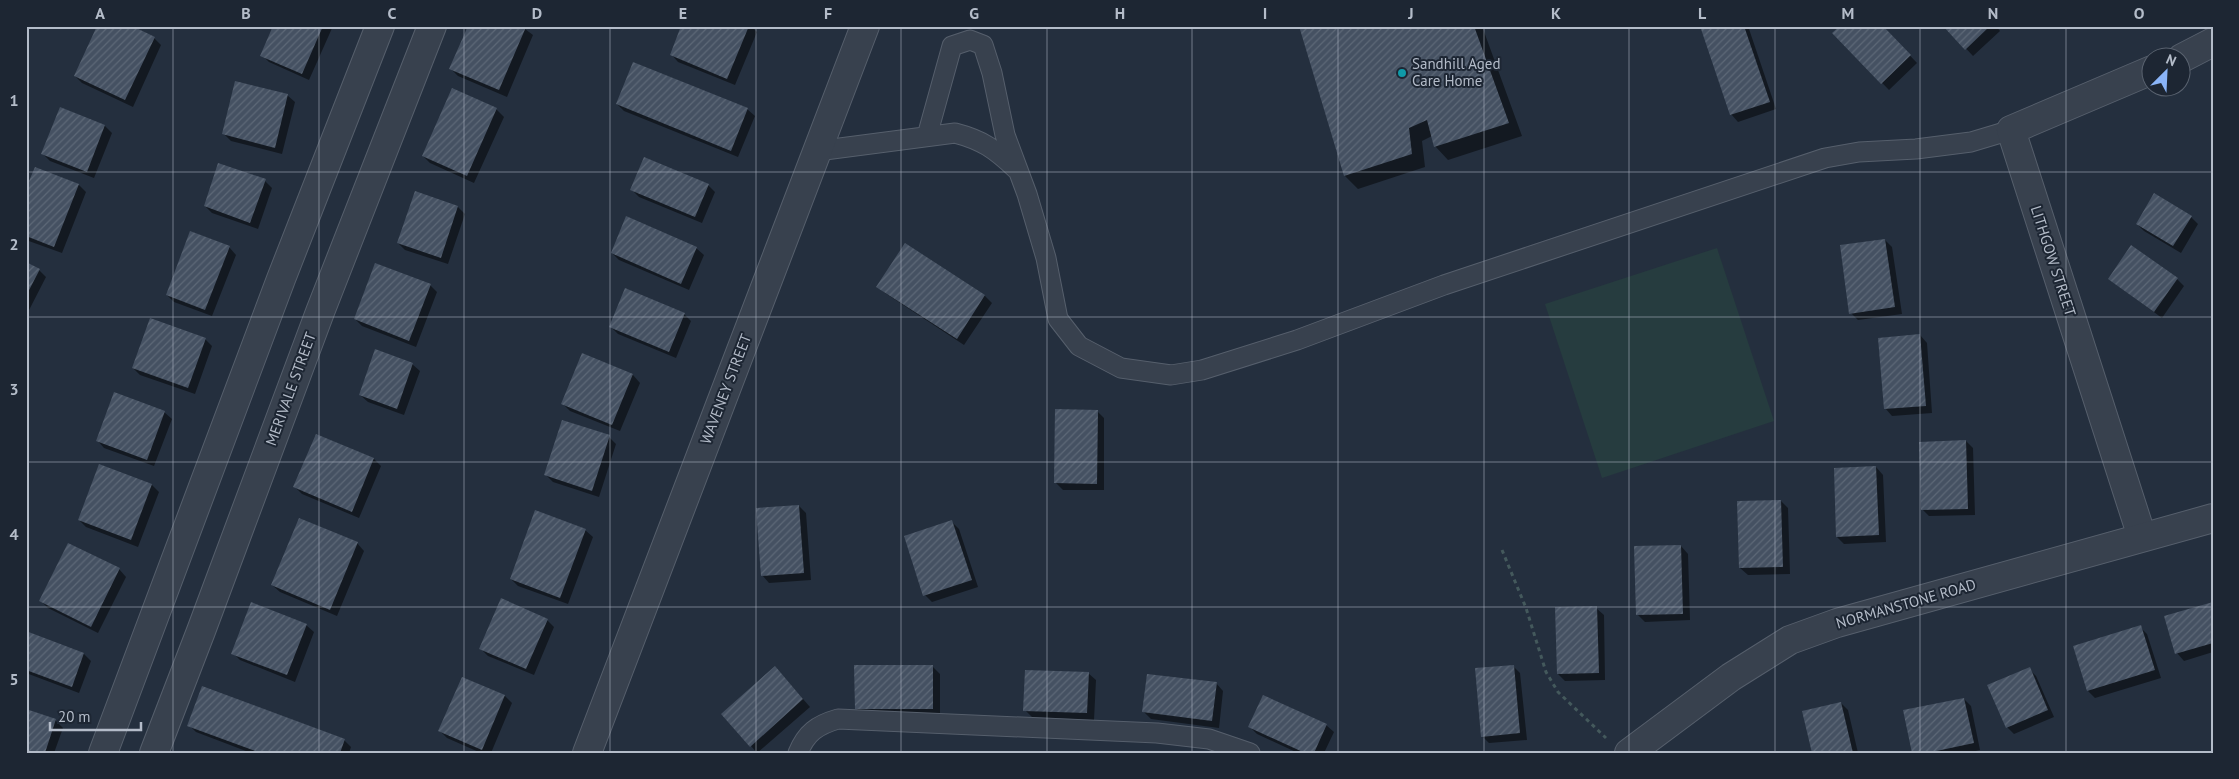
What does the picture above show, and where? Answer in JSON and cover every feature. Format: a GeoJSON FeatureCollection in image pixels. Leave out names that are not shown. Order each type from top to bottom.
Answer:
{"type":"FeatureCollection","features":[{"type":"Feature","properties":{"kind":"street"},"geometry":{"type":"LineString","coordinates":[[104,753],[282,279],[380,26]]}},
{"type":"Feature","properties":{"kind":"street","name":"MERIVALE STREET"},"geometry":{"type":"LineString","coordinates":[[154,753],[202,631],[320,312],[432,26]]}},
{"type":"Feature","properties":{"kind":"street","name":"WAVENEY STREET"},"geometry":{"type":"LineString","coordinates":[[587,753],[865,26]]}},
{"type":"Feature","properties":{"kind":"street"},"geometry":{"type":"LineString","coordinates":[[2192,53],[2213,42]]}},
{"type":"Feature","properties":{"kind":"street"},"geometry":{"type":"LineString","coordinates":[[2011,130],[2142,74]]}},
{"type":"Feature","properties":{"kind":"street","name":"LITHGOW STREET"},"geometry":{"type":"LineString","coordinates":[[2011,130],[2142,537]]}},
{"type":"Feature","properties":{"kind":"street","name":"NORMANSTONE ROAD"},"geometry":{"type":"LineString","coordinates":[[1618,746],[1790,640],[1836,623],[2213,518]]}},
{"type":"Feature","properties":{"kind":"lane"},"geometry":{"type":"LineString","coordinates":[[927,136],[952,46],[968,33],[983,45],[992,73],[1005,135],[1046,258],[1058,320],[1079,346],[1121,368],[1171,375],[1202,370],[1297,340],[1444,285],[1825,158],[1859,152],[1916,149],[1971,142],[2011,130]]}},
{"type":"Feature","properties":{"kind":"lane"},"geometry":{"type":"LineString","coordinates":[[817,151],[955,133],[976,138],[995,149],[1018,171]]}},
{"type":"Feature","properties":{"kind":"lane"},"geometry":{"type":"LineString","coordinates":[[798,753],[809,732],[822,724],[838,719],[1157,733],[1209,739],[1250,753]]}},
{"type":"Feature","properties":{"kind":"path"},"geometry":{"type":"LineString","coordinates":[[1502,550],[1526,608],[1546,672],[1558,692],[1618,746]]}},
{"type":"Feature","properties":{"kind":"green space"},"geometry":{"type":"Polygon","coordinates":[[[1717,248],[1774,421],[1602,478],[1545,304],[1717,248]]]}},
{"type":"Feature","properties":{"kind":"building"},"geometry":{"type":"Polygon","coordinates":[[[97,26],[132,26],[155,37],[125,100],[74,76],[97,26]]]}},
{"type":"Feature","properties":{"kind":"building"},"geometry":{"type":"Polygon","coordinates":[[[273,26],[323,26],[302,74],[260,56],[273,26]]]}},
{"type":"Feature","properties":{"kind":"building"},"geometry":{"type":"Polygon","coordinates":[[[468,26],[526,27],[499,90],[449,69],[468,26]]]}},
{"type":"Feature","properties":{"kind":"building"},"geometry":{"type":"Polygon","coordinates":[[[681,26],[749,26],[727,79],[670,55],[681,26]]]}},
{"type":"Feature","properties":{"kind":"building","name":"Sandhill Aged Care Home"},"geometry":{"type":"Polygon","coordinates":[[[1299,26],[1474,26],[1509,123],[1434,147],[1427,120],[1409,128],[1412,154],[1344,176],[1299,26]]]}},
{"type":"Feature","properties":{"kind":"building"},"geometry":{"type":"Polygon","coordinates":[[[1700,26],[1744,26],[1770,102],[1730,115],[1700,26]]]}},
{"type":"Feature","properties":{"kind":"building"},"geometry":{"type":"Polygon","coordinates":[[[1840,26],[1883,26],[1911,55],[1881,84],[1832,33],[1840,26]]]}},
{"type":"Feature","properties":{"kind":"building"},"geometry":{"type":"Polygon","coordinates":[[[1943,26],[1990,26],[1965,50],[1943,26]]]}},
{"type":"Feature","properties":{"kind":"building"},"geometry":{"type":"Polygon","coordinates":[[[633,62],[748,108],[731,151],[616,104],[633,62]]]}},
{"type":"Feature","properties":{"kind":"building"},"geometry":{"type":"Polygon","coordinates":[[[235,81],[288,94],[275,148],[222,134],[235,81]]]}},
{"type":"Feature","properties":{"kind":"building"},"geometry":{"type":"Polygon","coordinates":[[[452,88],[497,108],[467,176],[422,156],[452,88]]]}},
{"type":"Feature","properties":{"kind":"building"},"geometry":{"type":"Polygon","coordinates":[[[60,107],[105,125],[87,172],[41,154],[60,107]]]}},
{"type":"Feature","properties":{"kind":"building"},"geometry":{"type":"Polygon","coordinates":[[[644,157],[709,184],[695,217],[630,190],[644,157]]]}},
{"type":"Feature","properties":{"kind":"building"},"geometry":{"type":"Polygon","coordinates":[[[218,163],[266,179],[250,223],[204,206],[218,163]]]}},
{"type":"Feature","properties":{"kind":"building"},"geometry":{"type":"Polygon","coordinates":[[[35,167],[79,184],[54,247],[26,236],[26,188],[35,167]]]}},
{"type":"Feature","properties":{"kind":"building"},"geometry":{"type":"Polygon","coordinates":[[[415,191],[458,206],[441,258],[397,243],[415,191]]]}},
{"type":"Feature","properties":{"kind":"building"},"geometry":{"type":"Polygon","coordinates":[[[2154,193],[2192,216],[2173,246],[2136,224],[2154,193]]]}},
{"type":"Feature","properties":{"kind":"building"},"geometry":{"type":"Polygon","coordinates":[[[626,216],[697,247],[681,284],[611,253],[626,216]]]}},
{"type":"Feature","properties":{"kind":"building"},"geometry":{"type":"Polygon","coordinates":[[[190,231],[230,246],[205,310],[166,295],[190,231]]]}},
{"type":"Feature","properties":{"kind":"building"},"geometry":{"type":"Polygon","coordinates":[[[1885,239],[1895,307],[1849,314],[1840,245],[1885,239]]]}},
{"type":"Feature","properties":{"kind":"building"},"geometry":{"type":"Polygon","coordinates":[[[905,243],[985,295],[957,339],[876,287],[905,243]]]}},
{"type":"Feature","properties":{"kind":"building"},"geometry":{"type":"Polygon","coordinates":[[[2131,245],[2178,278],[2154,312],[2108,279],[2131,245]]]}},
{"type":"Feature","properties":{"kind":"building"},"geometry":{"type":"Polygon","coordinates":[[[26,262],[40,269],[26,296],[26,262]]]}},
{"type":"Feature","properties":{"kind":"building"},"geometry":{"type":"Polygon","coordinates":[[[375,263],[431,284],[409,341],[354,319],[375,263]]]}},
{"type":"Feature","properties":{"kind":"building"},"geometry":{"type":"Polygon","coordinates":[[[625,288],[685,313],[669,352],[609,327],[625,288]]]}},
{"type":"Feature","properties":{"kind":"building"},"geometry":{"type":"Polygon","coordinates":[[[150,318],[206,338],[188,388],[132,368],[150,318]]]}},
{"type":"Feature","properties":{"kind":"building"},"geometry":{"type":"Polygon","coordinates":[[[1920,334],[1926,406],[1884,409],[1878,338],[1920,334]]]}},
{"type":"Feature","properties":{"kind":"building"},"geometry":{"type":"Polygon","coordinates":[[[375,349],[413,363],[397,409],[359,395],[375,349]]]}},
{"type":"Feature","properties":{"kind":"building"},"geometry":{"type":"Polygon","coordinates":[[[582,353],[633,374],[612,425],[561,404],[582,353]]]}},
{"type":"Feature","properties":{"kind":"building"},"geometry":{"type":"Polygon","coordinates":[[[114,392],[165,411],[147,460],[96,441],[114,392]]]}},
{"type":"Feature","properties":{"kind":"building"},"geometry":{"type":"Polygon","coordinates":[[[1055,409],[1098,410],[1097,484],[1054,483],[1055,409]]]}},
{"type":"Feature","properties":{"kind":"building"},"geometry":{"type":"Polygon","coordinates":[[[562,420],[610,435],[592,491],[544,475],[562,420]]]}},
{"type":"Feature","properties":{"kind":"building"},"geometry":{"type":"Polygon","coordinates":[[[316,434],[374,458],[352,512],[293,487],[316,434]]]}},
{"type":"Feature","properties":{"kind":"building"},"geometry":{"type":"Polygon","coordinates":[[[1966,440],[1968,509],[1921,510],[1919,442],[1966,440]]]}},
{"type":"Feature","properties":{"kind":"building"},"geometry":{"type":"Polygon","coordinates":[[[99,464],[152,484],[131,540],[78,520],[99,464]]]}},
{"type":"Feature","properties":{"kind":"building"},"geometry":{"type":"Polygon","coordinates":[[[1876,466],[1879,535],[1836,537],[1834,468],[1876,466]]]}},
{"type":"Feature","properties":{"kind":"building"},"geometry":{"type":"Polygon","coordinates":[[[1781,500],[1783,567],[1739,568],[1737,501],[1781,500]]]}},
{"type":"Feature","properties":{"kind":"building"},"geometry":{"type":"Polygon","coordinates":[[[799,505],[804,573],[761,576],[756,508],[799,505]]]}},
{"type":"Feature","properties":{"kind":"building"},"geometry":{"type":"Polygon","coordinates":[[[535,510],[586,529],[560,598],[510,579],[535,510]]]}},
{"type":"Feature","properties":{"kind":"building"},"geometry":{"type":"Polygon","coordinates":[[[299,518],[358,542],[330,610],[271,585],[299,518]]]}},
{"type":"Feature","properties":{"kind":"building"},"geometry":{"type":"Polygon","coordinates":[[[952,520],[972,580],[923,596],[904,536],[952,520]]]}},
{"type":"Feature","properties":{"kind":"building"},"geometry":{"type":"Polygon","coordinates":[[[68,543],[120,568],[91,627],[39,601],[68,543]]]}},
{"type":"Feature","properties":{"kind":"building"},"geometry":{"type":"Polygon","coordinates":[[[1681,545],[1683,614],[1636,615],[1634,546],[1681,545]]]}},
{"type":"Feature","properties":{"kind":"building"},"geometry":{"type":"Polygon","coordinates":[[[501,598],[548,619],[526,669],[479,649],[501,598]]]}},
{"type":"Feature","properties":{"kind":"building"},"geometry":{"type":"Polygon","coordinates":[[[251,602],[307,624],[287,675],[231,654],[251,602]]]}},
{"type":"Feature","properties":{"kind":"building"},"geometry":{"type":"Polygon","coordinates":[[[2213,602],[2213,643],[2175,654],[2164,616],[2213,602]]]}},
{"type":"Feature","properties":{"kind":"building"},"geometry":{"type":"Polygon","coordinates":[[[1597,606],[1599,673],[1557,674],[1555,607],[1597,606]]]}},
{"type":"Feature","properties":{"kind":"building"},"geometry":{"type":"Polygon","coordinates":[[[2141,625],[2155,670],[2087,691],[2073,646],[2141,625]]]}},
{"type":"Feature","properties":{"kind":"building"},"geometry":{"type":"Polygon","coordinates":[[[26,631],[84,653],[72,687],[26,670],[26,631]]]}},
{"type":"Feature","properties":{"kind":"building"},"geometry":{"type":"Polygon","coordinates":[[[854,665],[933,665],[933,709],[855,709],[854,665]]]}},
{"type":"Feature","properties":{"kind":"building"},"geometry":{"type":"Polygon","coordinates":[[[1514,665],[1520,733],[1481,737],[1475,668],[1514,665]]]}},
{"type":"Feature","properties":{"kind":"building"},"geometry":{"type":"Polygon","coordinates":[[[775,666],[803,699],[750,747],[721,714],[775,666]]]}},
{"type":"Feature","properties":{"kind":"building"},"geometry":{"type":"Polygon","coordinates":[[[2030,667],[2048,710],[2006,728],[1987,685],[2030,667]]]}},
{"type":"Feature","properties":{"kind":"building"},"geometry":{"type":"Polygon","coordinates":[[[1025,670],[1089,672],[1087,713],[1023,711],[1025,670]]]}},
{"type":"Feature","properties":{"kind":"building"},"geometry":{"type":"Polygon","coordinates":[[[1147,674],[1217,682],[1212,721],[1142,712],[1147,674]]]}},
{"type":"Feature","properties":{"kind":"building"},"geometry":{"type":"Polygon","coordinates":[[[462,677],[505,695],[482,750],[438,731],[462,677]]]}},
{"type":"Feature","properties":{"kind":"building"},"geometry":{"type":"Polygon","coordinates":[[[202,686],[345,739],[340,753],[261,753],[187,726],[202,686]]]}},
{"type":"Feature","properties":{"kind":"building"},"geometry":{"type":"Polygon","coordinates":[[[1263,695],[1327,724],[1314,753],[1305,753],[1248,727],[1263,695]]]}},
{"type":"Feature","properties":{"kind":"building"},"geometry":{"type":"Polygon","coordinates":[[[1964,698],[1974,743],[1927,753],[1912,753],[1903,710],[1964,698]]]}},
{"type":"Feature","properties":{"kind":"building"},"geometry":{"type":"Polygon","coordinates":[[[1841,702],[1853,753],[1812,753],[1802,711],[1841,702]]]}},
{"type":"Feature","properties":{"kind":"building"},"geometry":{"type":"Polygon","coordinates":[[[26,709],[56,719],[45,753],[26,753],[26,709]]]}},
{"type":"Feature","properties":{"kind":"place","name":"Sandhill Aged Care Home"},"geometry":{"type":"Point","coordinates":[1402,73]}}]}
